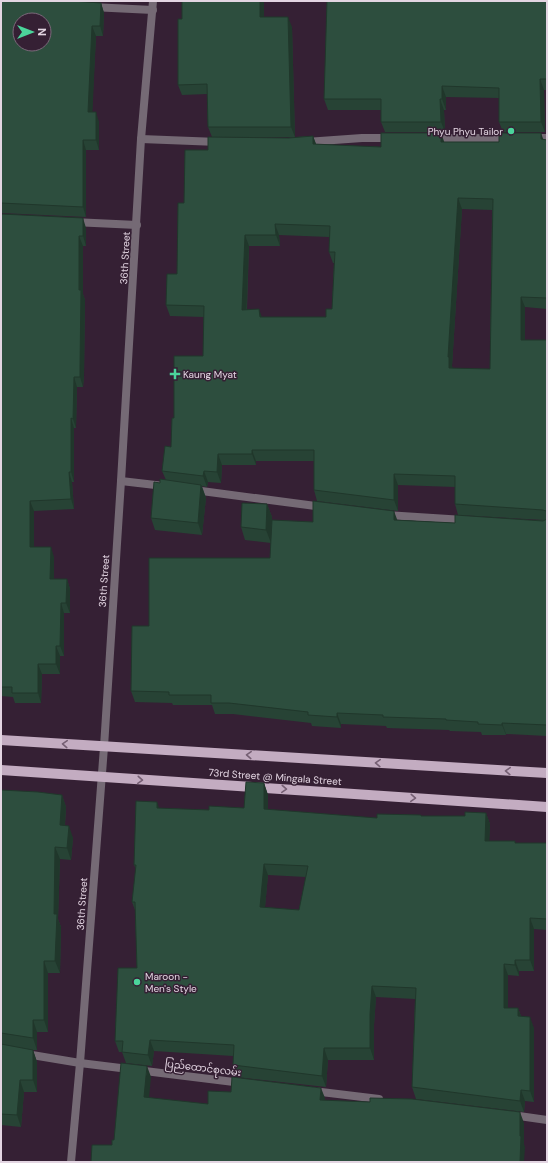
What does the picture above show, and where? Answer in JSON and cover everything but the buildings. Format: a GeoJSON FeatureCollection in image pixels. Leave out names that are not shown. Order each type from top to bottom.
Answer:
{"type":"FeatureCollection","features":[{"type":"Feature","properties":{"kind":"main road","name":"73rd Street @ Mingala Street"},"geometry":{"type":"LineString","coordinates":[[1,740],[547,773]]}},
{"type":"Feature","properties":{"kind":"main road","name":"73rd Street @ Mingala Street"},"geometry":{"type":"LineString","coordinates":[[1,770],[547,807]]}},
{"type":"Feature","properties":{"kind":"street","name":"36th Street"},"geometry":{"type":"LineString","coordinates":[[71,1162],[104,746],[141,139],[153,1]]}},
{"type":"Feature","properties":{"kind":"street"},"geometry":{"type":"LineString","coordinates":[[81,6],[152,10]]}},
{"type":"Feature","properties":{"kind":"street"},"geometry":{"type":"LineString","coordinates":[[301,143],[362,138],[400,138]]}},
{"type":"Feature","properties":{"kind":"street"},"geometry":{"type":"LineString","coordinates":[[423,138],[547,138]]}},
{"type":"Feature","properties":{"kind":"street"},"geometry":{"type":"LineString","coordinates":[[141,139],[226,143]]}},
{"type":"Feature","properties":{"kind":"street"},"geometry":{"type":"LineString","coordinates":[[65,221],[136,225]]}},
{"type":"Feature","properties":{"kind":"street"},"geometry":{"type":"LineString","coordinates":[[121,481],[329,508]]}},
{"type":"Feature","properties":{"kind":"street"},"geometry":{"type":"LineString","coordinates":[[376,514],[469,520]]}},
{"type":"Feature","properties":{"kind":"street","name":"ပြည်ထောင်စုလမ်း"},"geometry":{"type":"LineString","coordinates":[[15,1052],[80,1063],[246,1083]]}},
{"type":"Feature","properties":{"kind":"street"},"geometry":{"type":"LineString","coordinates":[[302,1090],[389,1100]]}},
{"type":"Feature","properties":{"kind":"street"},"geometry":{"type":"LineString","coordinates":[[507,1115],[547,1120]]}},
{"type":"Feature","properties":{"kind":"place","name":"Phyu Phyu Tailor"},"geometry":{"type":"Point","coordinates":[511,131]}},
{"type":"Feature","properties":{"kind":"place","name":"Kaung Myat"},"geometry":{"type":"Point","coordinates":[175,374]}},
{"type":"Feature","properties":{"kind":"place","name":"Maroon - Men's Style"},"geometry":{"type":"Point","coordinates":[137,982]}}]}
